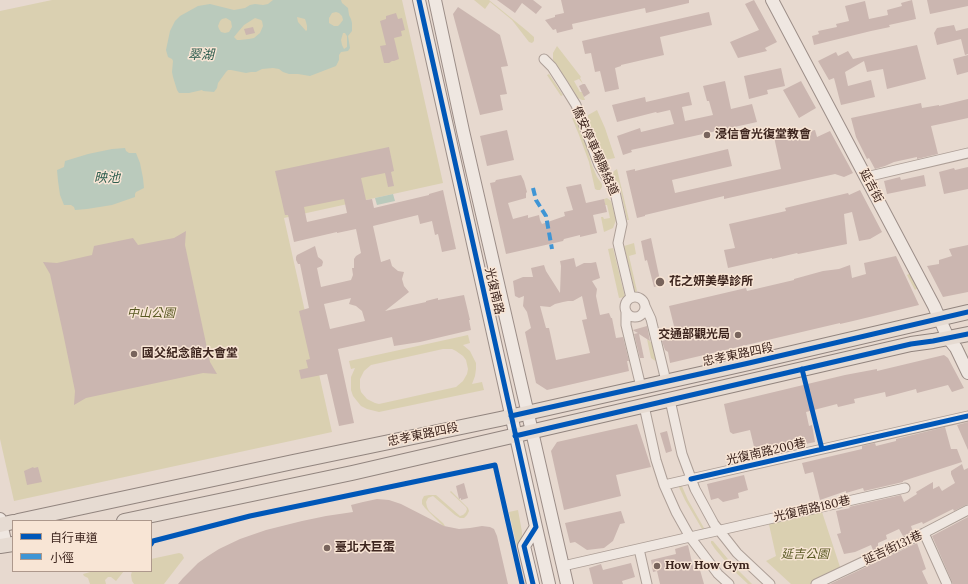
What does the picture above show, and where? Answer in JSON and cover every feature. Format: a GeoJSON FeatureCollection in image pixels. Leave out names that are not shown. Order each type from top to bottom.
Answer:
{"type":"FeatureCollection","features":[{"type":"Feature","properties":{"kind":"main road","name":"光復南路"},"geometry":{"type":"LineString","coordinates":[[419,0],[549,584]]}},
{"type":"Feature","properties":{"kind":"main road","name":"光復南路"},"geometry":{"type":"LineString","coordinates":[[435,0],[463,131],[567,584]]}},
{"type":"Feature","properties":{"kind":"main road","name":"延吉街"},"geometry":{"type":"LineString","coordinates":[[772,0],[940,319],[948,338],[956,348],[968,373]]}},
{"type":"Feature","properties":{"kind":"main road","name":"忠孝東路四段"},"geometry":{"type":"LineString","coordinates":[[23,520],[512,416],[968,312]]}},
{"type":"Feature","properties":{"kind":"main road","name":"忠孝東路四段"},"geometry":{"type":"LineString","coordinates":[[129,520],[352,473],[911,344],[968,334]]}},
{"type":"Feature","properties":{"kind":"main road"},"geometry":{"type":"LineString","coordinates":[[4,523],[6,545]]}},
{"type":"Feature","properties":{"kind":"main road"},"geometry":{"type":"LineString","coordinates":[[533,584],[524,546],[536,527]]}},
{"type":"Feature","properties":{"kind":"street","name":"僑安停車場聯絡道"},"geometry":{"type":"LineString","coordinates":[[544,58],[552,67],[576,105],[599,165],[615,192],[622,224],[618,243],[631,298]]}},
{"type":"Feature","properties":{"kind":"street"},"geometry":{"type":"LineString","coordinates":[[866,177],[968,153]]}},
{"type":"Feature","properties":{"kind":"street"},"geometry":{"type":"LineString","coordinates":[[641,387],[626,325],[626,304],[631,298],[636,297],[642,300],[651,319],[666,381]]}},
{"type":"Feature","properties":{"kind":"street"},"geometry":{"type":"LineString","coordinates":[[626,311],[631,316],[638,316],[643,313],[645,306]]}},
{"type":"Feature","properties":{"kind":"street"},"geometry":{"type":"LineString","coordinates":[[670,400],[682,454],[694,489],[714,524],[737,553],[770,584]]}},
{"type":"Feature","properties":{"kind":"street"},"geometry":{"type":"LineString","coordinates":[[644,406],[656,460],[664,485],[676,512],[690,537],[718,574],[729,584]]}},
{"type":"Feature","properties":{"kind":"street","name":"光復南路200巷"},"geometry":{"type":"LineString","coordinates":[[691,479],[968,416]]}},
{"type":"Feature","properties":{"kind":"street"},"geometry":{"type":"LineString","coordinates":[[664,485],[691,479]]}},
{"type":"Feature","properties":{"kind":"street","name":"光復南路180巷"},"geometry":{"type":"LineString","coordinates":[[719,530],[905,488]]}},
{"type":"Feature","properties":{"kind":"street","name":"延吉街131巷"},"geometry":{"type":"LineString","coordinates":[[816,584],[924,533],[968,510]]}},
{"type":"Feature","properties":{"kind":"street"},"geometry":{"type":"LineString","coordinates":[[563,566],[719,530]]}},
{"type":"Feature","properties":{"kind":"street"},"geometry":{"type":"LineString","coordinates":[[924,533],[947,584]]}},
{"type":"Feature","properties":{"kind":"street"},"geometry":{"type":"LineString","coordinates":[[639,549],[646,584]]}},
{"type":"Feature","properties":{"kind":"green space","name":"中山公園"},"geometry":{"type":"Polygon","coordinates":[[[52,0],[402,0],[443,183],[284,218],[332,432],[14,501],[0,439],[0,11],[52,0]]]}},
{"type":"Feature","properties":{"kind":"green space"},"geometry":{"type":"Polygon","coordinates":[[[474,0],[489,0],[534,37],[534,41],[532,43],[529,42],[512,20],[490,2],[485,9],[474,0]]]}},
{"type":"Feature","properties":{"kind":"green space"},"geometry":{"type":"Polygon","coordinates":[[[557,46],[581,77],[580,78],[583,84],[579,79],[574,81],[580,92],[582,92],[585,100],[578,98],[553,60],[553,53],[557,46]]]}},
{"type":"Feature","properties":{"kind":"green space"},"geometry":{"type":"Polygon","coordinates":[[[549,74],[563,95],[561,96],[547,75],[549,74]]]}},
{"type":"Feature","properties":{"kind":"green space"},"geometry":{"type":"Polygon","coordinates":[[[597,110],[615,158],[603,159],[592,131],[588,115],[597,110]]]}},
{"type":"Feature","properties":{"kind":"green space"},"geometry":{"type":"Polygon","coordinates":[[[572,118],[575,118],[592,165],[602,184],[600,190],[595,189],[589,162],[572,118]]]}},
{"type":"Feature","properties":{"kind":"green space"},"geometry":{"type":"Polygon","coordinates":[[[617,169],[629,220],[627,220],[619,183],[614,181],[612,177],[612,174],[617,169]]]}},
{"type":"Feature","properties":{"kind":"green space"},"geometry":{"type":"Polygon","coordinates":[[[607,198],[611,201],[616,220],[613,228],[604,232],[601,217],[604,219],[610,218],[604,199],[607,198]]]}},
{"type":"Feature","properties":{"kind":"green space"},"geometry":{"type":"Polygon","coordinates":[[[634,243],[636,254],[629,256],[636,292],[624,246],[634,243]]]}},
{"type":"Feature","properties":{"kind":"green space"},"geometry":{"type":"Polygon","coordinates":[[[613,248],[625,297],[619,298],[608,249],[613,248]]]}},
{"type":"Feature","properties":{"kind":"green space"},"geometry":{"type":"Polygon","coordinates":[[[911,273],[918,288],[915,290],[907,275],[911,273]]]}},
{"type":"Feature","properties":{"kind":"green space"},"geometry":{"type":"Polygon","coordinates":[[[468,335],[470,343],[463,345],[470,351],[476,363],[475,376],[472,384],[482,382],[484,390],[379,412],[361,406],[353,396],[351,390],[351,377],[355,368],[351,369],[349,361],[468,335]],[[443,349],[371,365],[364,371],[360,379],[361,392],[367,399],[379,404],[456,387],[463,381],[468,369],[466,360],[463,356],[452,349],[443,349]]]}},
{"type":"Feature","properties":{"kind":"green space"},"geometry":{"type":"Polygon","coordinates":[[[647,339],[652,343],[657,362],[651,358],[647,339]]]}},
{"type":"Feature","properties":{"kind":"green space"},"geometry":{"type":"Polygon","coordinates":[[[681,484],[688,500],[704,528],[703,529],[685,500],[678,485],[681,484]]]}},
{"type":"Feature","properties":{"kind":"green space"},"geometry":{"type":"Polygon","coordinates":[[[451,491],[468,508],[469,511],[464,518],[460,518],[433,496],[428,498],[426,502],[429,511],[443,523],[445,526],[443,526],[425,508],[422,504],[422,500],[424,496],[436,495],[460,516],[463,515],[466,512],[466,507],[450,492],[451,491]]]}},
{"type":"Feature","properties":{"kind":"green space","name":"延吉公園"},"geometry":{"type":"Polygon","coordinates":[[[821,509],[841,570],[813,584],[791,584],[766,561],[776,556],[768,520],[821,509]]]}},
{"type":"Feature","properties":{"kind":"green space"},"geometry":{"type":"Polygon","coordinates":[[[518,510],[522,541],[520,546],[517,547],[509,512],[518,510]]]}},
{"type":"Feature","properties":{"kind":"green space"},"geometry":{"type":"Polygon","coordinates":[[[711,541],[713,541],[732,564],[752,584],[748,584],[732,569],[715,549],[711,541]]]}},
{"type":"Feature","properties":{"kind":"green space"},"geometry":{"type":"Polygon","coordinates":[[[179,553],[182,554],[184,558],[164,584],[134,584],[132,581],[132,572],[152,572],[152,559],[179,553]]]}},
{"type":"Feature","properties":{"kind":"green space"},"geometry":{"type":"Polygon","coordinates":[[[90,572],[123,572],[116,581],[111,577],[108,577],[105,580],[106,584],[90,584],[88,578],[83,574],[90,572]]]}},
{"type":"Feature","properties":{"kind":"water","name":"翠湖"},"geometry":{"type":"Polygon","coordinates":[[[273,0],[341,0],[342,3],[348,8],[352,23],[352,31],[348,36],[350,48],[348,51],[341,52],[336,66],[310,76],[289,74],[273,68],[246,73],[228,70],[218,83],[214,92],[202,90],[189,93],[179,93],[172,72],[173,61],[168,57],[166,50],[170,31],[175,21],[180,16],[198,6],[210,4],[234,10],[255,4],[268,4],[273,0]],[[336,12],[332,13],[329,18],[329,23],[334,26],[338,26],[343,20],[342,16],[336,12]],[[297,17],[298,22],[306,31],[307,30],[305,19],[297,17]],[[226,18],[222,19],[218,26],[219,29],[221,32],[229,32],[232,27],[231,21],[226,18]],[[255,18],[244,25],[234,37],[237,40],[254,38],[260,33],[263,26],[262,21],[255,18]],[[343,33],[341,40],[344,49],[347,47],[347,36],[345,33],[343,33]]]}},
{"type":"Feature","properties":{"kind":"water","name":"映池"},"geometry":{"type":"Polygon","coordinates":[[[125,148],[129,153],[136,153],[140,163],[144,188],[136,192],[135,197],[112,205],[87,209],[75,210],[71,205],[64,205],[60,195],[57,170],[64,167],[65,161],[88,154],[125,148]]]}},
{"type":"Feature","properties":{"kind":"water"},"geometry":{"type":"Polygon","coordinates":[[[393,194],[395,201],[377,205],[375,198],[393,194]]]}},
{"type":"Feature","properties":{"kind":"building"},"geometry":{"type":"Polygon","coordinates":[[[497,0],[533,0],[542,7],[536,14],[522,3],[515,13],[497,0]]]}},
{"type":"Feature","properties":{"kind":"building"},"geometry":{"type":"Polygon","coordinates":[[[561,0],[689,0],[689,3],[646,13],[645,8],[572,24],[573,29],[557,33],[556,29],[553,30],[545,20],[555,17],[555,15],[564,13],[561,0]]]}},
{"type":"Feature","properties":{"kind":"building"},"geometry":{"type":"Polygon","coordinates":[[[754,0],[777,42],[765,48],[767,51],[738,58],[730,42],[759,30],[745,4],[754,0]]]}},
{"type":"Feature","properties":{"kind":"building"},"geometry":{"type":"Polygon","coordinates":[[[912,0],[916,19],[889,25],[890,27],[814,45],[812,36],[819,34],[818,31],[837,27],[836,24],[849,21],[845,6],[865,1],[869,19],[888,15],[887,10],[902,6],[901,3],[912,0]]]}},
{"type":"Feature","properties":{"kind":"building"},"geometry":{"type":"Polygon","coordinates":[[[927,0],[968,0],[968,6],[930,14],[927,0]]]}},
{"type":"Feature","properties":{"kind":"building"},"geometry":{"type":"Polygon","coordinates":[[[458,7],[500,35],[508,66],[501,67],[507,94],[500,95],[503,110],[480,115],[453,14],[458,7]]]}},
{"type":"Feature","properties":{"kind":"building"},"geometry":{"type":"Polygon","coordinates":[[[709,12],[712,25],[660,37],[664,55],[621,65],[615,68],[619,89],[605,92],[600,71],[595,72],[591,53],[585,54],[582,41],[709,12]]]}},
{"type":"Feature","properties":{"kind":"building"},"geometry":{"type":"Polygon","coordinates":[[[396,13],[398,19],[402,18],[405,30],[401,31],[402,36],[394,38],[399,59],[389,63],[384,63],[380,46],[386,45],[380,21],[386,19],[386,16],[396,13]]]}},
{"type":"Feature","properties":{"kind":"building"},"geometry":{"type":"Polygon","coordinates":[[[954,25],[956,31],[968,28],[968,54],[965,55],[961,39],[937,45],[934,33],[937,28],[954,25]]]}},
{"type":"Feature","properties":{"kind":"building"},"geometry":{"type":"Polygon","coordinates":[[[253,27],[255,33],[246,35],[244,29],[253,27]]]}},
{"type":"Feature","properties":{"kind":"building"},"geometry":{"type":"Polygon","coordinates":[[[917,45],[926,79],[887,89],[883,69],[867,72],[864,61],[845,72],[848,86],[871,80],[875,97],[841,105],[834,78],[829,80],[818,61],[836,52],[838,56],[848,51],[853,59],[917,45]]]}},
{"type":"Feature","properties":{"kind":"building"},"geometry":{"type":"Polygon","coordinates":[[[968,55],[968,72],[957,75],[953,59],[968,55]]]}},
{"type":"Feature","properties":{"kind":"building"},"geometry":{"type":"Polygon","coordinates":[[[781,68],[785,86],[767,90],[768,94],[749,99],[744,76],[781,68]]]}},
{"type":"Feature","properties":{"kind":"building"},"geometry":{"type":"Polygon","coordinates":[[[725,81],[731,109],[752,104],[757,122],[631,150],[632,152],[623,155],[617,136],[640,128],[641,132],[674,124],[670,110],[617,122],[612,105],[645,97],[646,102],[689,92],[692,105],[682,107],[685,121],[713,115],[703,86],[725,81]]]}},
{"type":"Feature","properties":{"kind":"building"},"geometry":{"type":"Polygon","coordinates":[[[801,81],[816,108],[799,118],[783,90],[801,81]]]}},
{"type":"Feature","properties":{"kind":"building"},"geometry":{"type":"Polygon","coordinates":[[[585,84],[590,93],[584,97],[579,86],[585,84]]]}},
{"type":"Feature","properties":{"kind":"building"},"geometry":{"type":"Polygon","coordinates":[[[968,99],[968,118],[931,126],[938,154],[894,162],[875,169],[869,158],[867,159],[856,137],[851,118],[921,103],[922,108],[939,106],[968,99]]]}},
{"type":"Feature","properties":{"kind":"building"},"geometry":{"type":"Polygon","coordinates":[[[507,130],[514,160],[487,166],[480,136],[507,130]]]}},
{"type":"Feature","properties":{"kind":"building"},"geometry":{"type":"Polygon","coordinates":[[[815,130],[817,137],[830,131],[853,173],[844,177],[835,174],[724,199],[724,196],[637,218],[626,171],[635,169],[635,171],[728,149],[732,166],[672,180],[675,193],[781,169],[774,137],[788,134],[788,137],[815,130]]]}},
{"type":"Feature","properties":{"kind":"building"},"geometry":{"type":"Polygon","coordinates":[[[389,147],[394,171],[391,172],[394,186],[388,187],[385,173],[361,178],[366,200],[372,199],[374,208],[429,195],[443,190],[456,249],[442,252],[438,234],[435,235],[432,221],[420,224],[418,215],[373,226],[381,262],[390,259],[392,266],[398,271],[404,272],[402,279],[404,286],[409,292],[385,311],[438,298],[438,300],[464,295],[471,330],[420,342],[394,346],[392,337],[338,349],[354,423],[339,426],[327,374],[301,379],[299,370],[308,368],[306,360],[310,359],[299,311],[309,308],[300,264],[298,264],[296,257],[297,255],[315,246],[318,257],[323,262],[322,266],[317,268],[321,287],[351,280],[353,275],[352,268],[354,268],[354,259],[361,253],[356,229],[294,242],[288,215],[285,215],[275,171],[389,147]],[[344,199],[304,207],[307,222],[347,213],[344,199]],[[351,298],[324,304],[330,329],[365,321],[362,311],[356,306],[349,304],[351,298]]]}},
{"type":"Feature","properties":{"kind":"building"},"geometry":{"type":"Polygon","coordinates":[[[968,167],[968,189],[944,194],[939,172],[954,168],[955,170],[968,167]]]}},
{"type":"Feature","properties":{"kind":"building"},"geometry":{"type":"Polygon","coordinates":[[[521,175],[527,192],[526,198],[508,203],[513,219],[528,215],[528,218],[539,215],[542,224],[565,216],[564,212],[573,210],[566,187],[581,184],[586,203],[604,199],[607,212],[593,215],[597,233],[580,237],[580,235],[564,239],[563,241],[506,254],[490,183],[495,182],[496,180],[521,175]]]}},
{"type":"Feature","properties":{"kind":"building"},"geometry":{"type":"Polygon","coordinates":[[[924,175],[926,186],[887,194],[884,181],[900,177],[901,180],[924,175]]]}},
{"type":"Feature","properties":{"kind":"building"},"geometry":{"type":"Polygon","coordinates":[[[860,190],[882,232],[870,239],[859,241],[852,212],[844,214],[847,244],[728,268],[724,250],[735,248],[729,224],[786,211],[785,208],[848,193],[849,195],[860,190]]]}},
{"type":"Feature","properties":{"kind":"building"},"geometry":{"type":"Polygon","coordinates":[[[186,231],[185,245],[210,362],[217,374],[203,373],[86,398],[74,405],[75,391],[63,333],[50,274],[43,262],[57,263],[92,255],[94,246],[133,238],[138,245],[174,238],[186,231]]]}},
{"type":"Feature","properties":{"kind":"building"},"geometry":{"type":"Polygon","coordinates":[[[651,238],[661,285],[654,287],[647,260],[645,261],[641,241],[651,238]]]}},
{"type":"Feature","properties":{"kind":"building"},"geometry":{"type":"Polygon","coordinates":[[[968,245],[968,292],[943,297],[927,266],[939,264],[939,260],[952,256],[949,249],[968,245]]]}},
{"type":"Feature","properties":{"kind":"building"},"geometry":{"type":"Polygon","coordinates":[[[896,256],[919,305],[670,363],[668,352],[665,350],[662,341],[673,338],[672,335],[676,334],[669,306],[746,288],[747,291],[850,265],[852,278],[866,274],[864,263],[896,256]]]}},
{"type":"Feature","properties":{"kind":"building"},"geometry":{"type":"Polygon","coordinates":[[[574,258],[576,267],[584,263],[596,262],[600,278],[592,281],[597,289],[596,296],[600,315],[609,313],[612,318],[616,338],[623,337],[629,361],[627,361],[629,371],[547,390],[536,383],[525,332],[531,328],[527,312],[523,306],[524,296],[519,298],[515,296],[513,281],[523,277],[533,277],[531,268],[544,265],[546,271],[560,293],[560,261],[574,258]],[[582,296],[573,301],[555,304],[550,307],[540,306],[546,328],[549,328],[556,360],[590,353],[582,320],[587,319],[582,296]]]}},
{"type":"Feature","properties":{"kind":"building"},"geometry":{"type":"Polygon","coordinates":[[[647,326],[650,341],[639,334],[644,358],[640,358],[634,334],[638,333],[633,330],[647,326]]]}},
{"type":"Feature","properties":{"kind":"building"},"geometry":{"type":"Polygon","coordinates":[[[944,355],[948,358],[964,388],[952,392],[948,385],[917,393],[916,389],[886,397],[885,392],[854,399],[855,403],[838,407],[837,404],[806,412],[809,426],[812,425],[815,442],[756,455],[750,430],[733,434],[730,432],[724,404],[845,375],[877,369],[877,371],[944,355]]]}},
{"type":"Feature","properties":{"kind":"building"},"geometry":{"type":"Polygon","coordinates":[[[968,422],[968,450],[957,425],[968,422]]]}},
{"type":"Feature","properties":{"kind":"building"},"geometry":{"type":"Polygon","coordinates":[[[637,424],[651,467],[616,475],[621,496],[564,510],[551,451],[557,442],[637,424]]]}},
{"type":"Feature","properties":{"kind":"building"},"geometry":{"type":"Polygon","coordinates":[[[945,427],[951,449],[957,449],[962,462],[903,482],[864,491],[863,488],[846,493],[846,491],[820,500],[813,472],[805,474],[802,463],[862,449],[862,446],[875,443],[876,446],[896,441],[896,439],[945,427]]]}},
{"type":"Feature","properties":{"kind":"building"},"geometry":{"type":"Polygon","coordinates":[[[667,431],[672,451],[666,453],[660,433],[667,431]]]}},
{"type":"Feature","properties":{"kind":"building"},"geometry":{"type":"Polygon","coordinates":[[[962,464],[964,470],[968,468],[968,504],[954,511],[953,509],[923,524],[922,522],[911,526],[913,532],[903,536],[899,529],[886,535],[887,539],[878,543],[878,548],[873,550],[871,545],[855,552],[844,554],[837,534],[841,533],[836,511],[901,495],[904,502],[917,494],[916,492],[933,482],[933,489],[939,486],[942,491],[955,483],[951,471],[962,464]]]}},
{"type":"Feature","properties":{"kind":"building"},"geometry":{"type":"Polygon","coordinates":[[[33,467],[38,467],[42,482],[27,485],[24,471],[33,467]]]}},
{"type":"Feature","properties":{"kind":"building"},"geometry":{"type":"Polygon","coordinates":[[[744,475],[748,490],[738,493],[739,498],[723,502],[718,498],[711,500],[707,484],[744,475]]]}},
{"type":"Feature","properties":{"kind":"building"},"geometry":{"type":"Polygon","coordinates":[[[464,483],[468,498],[461,500],[461,498],[459,499],[456,486],[464,483]]]}},
{"type":"Feature","properties":{"kind":"building","name":"臺北大巨蛋"},"geometry":{"type":"Polygon","coordinates":[[[377,499],[389,500],[401,504],[444,526],[459,529],[482,526],[494,529],[508,584],[178,584],[198,563],[219,549],[240,539],[266,530],[302,521],[353,512],[351,505],[377,499]]]}},
{"type":"Feature","properties":{"kind":"building"},"geometry":{"type":"Polygon","coordinates":[[[621,511],[625,523],[620,524],[613,541],[604,548],[587,550],[575,542],[570,543],[565,523],[621,511]]]}},
{"type":"Feature","properties":{"kind":"building"},"geometry":{"type":"Polygon","coordinates":[[[968,517],[968,584],[953,584],[932,536],[968,517]]]}},
{"type":"Feature","properties":{"kind":"building"},"geometry":{"type":"Polygon","coordinates":[[[917,543],[926,569],[922,571],[928,584],[830,584],[917,543]]]}},
{"type":"Feature","properties":{"kind":"building"},"geometry":{"type":"Polygon","coordinates":[[[688,545],[694,571],[700,570],[704,584],[660,584],[657,571],[653,572],[651,560],[676,554],[675,549],[688,545]]]}},
{"type":"Feature","properties":{"kind":"building"},"geometry":{"type":"Polygon","coordinates":[[[631,563],[635,577],[622,581],[623,584],[593,584],[589,568],[601,564],[603,570],[631,563]]]}},
{"type":"Feature","properties":{"kind":"marked path"},"geometry":{"type":"LineString","coordinates":[[533,188],[536,200],[546,216],[552,249]]}},
{"type":"Feature","properties":{"kind":"cycle path"},"geometry":{"type":"LineString","coordinates":[[419,0],[536,527],[524,546],[533,584]]}},
{"type":"Feature","properties":{"kind":"cycle path"},"geometry":{"type":"LineString","coordinates":[[511,416],[968,312]]}},
{"type":"Feature","properties":{"kind":"cycle path"},"geometry":{"type":"LineString","coordinates":[[515,436],[911,344],[968,334]]}},
{"type":"Feature","properties":{"kind":"cycle path"},"geometry":{"type":"LineString","coordinates":[[802,369],[822,449]]}},
{"type":"Feature","properties":{"kind":"cycle path"},"geometry":{"type":"LineString","coordinates":[[691,479],[968,416]]}},
{"type":"Feature","properties":{"kind":"cycle path"},"geometry":{"type":"LineString","coordinates":[[152,542],[250,516],[495,465],[522,584]]}},
{"type":"Feature","properties":{"kind":"place","name":"浸信會光復堂教會"},"geometry":{"type":"Point","coordinates":[707,135]}},
{"type":"Feature","properties":{"kind":"place","name":"花之妍美學診所"},"geometry":{"type":"Point","coordinates":[660,282]}},
{"type":"Feature","properties":{"kind":"place","name":"交通部觀光局"},"geometry":{"type":"Point","coordinates":[738,335]}},
{"type":"Feature","properties":{"kind":"place","name":"國父紀念館大會堂"},"geometry":{"type":"Point","coordinates":[134,354]}},
{"type":"Feature","properties":{"kind":"place","name":"臺北大巨蛋"},"geometry":{"type":"Point","coordinates":[327,548]}},
{"type":"Feature","properties":{"kind":"place","name":"How How Gym"},"geometry":{"type":"Point","coordinates":[657,566]}}]}
